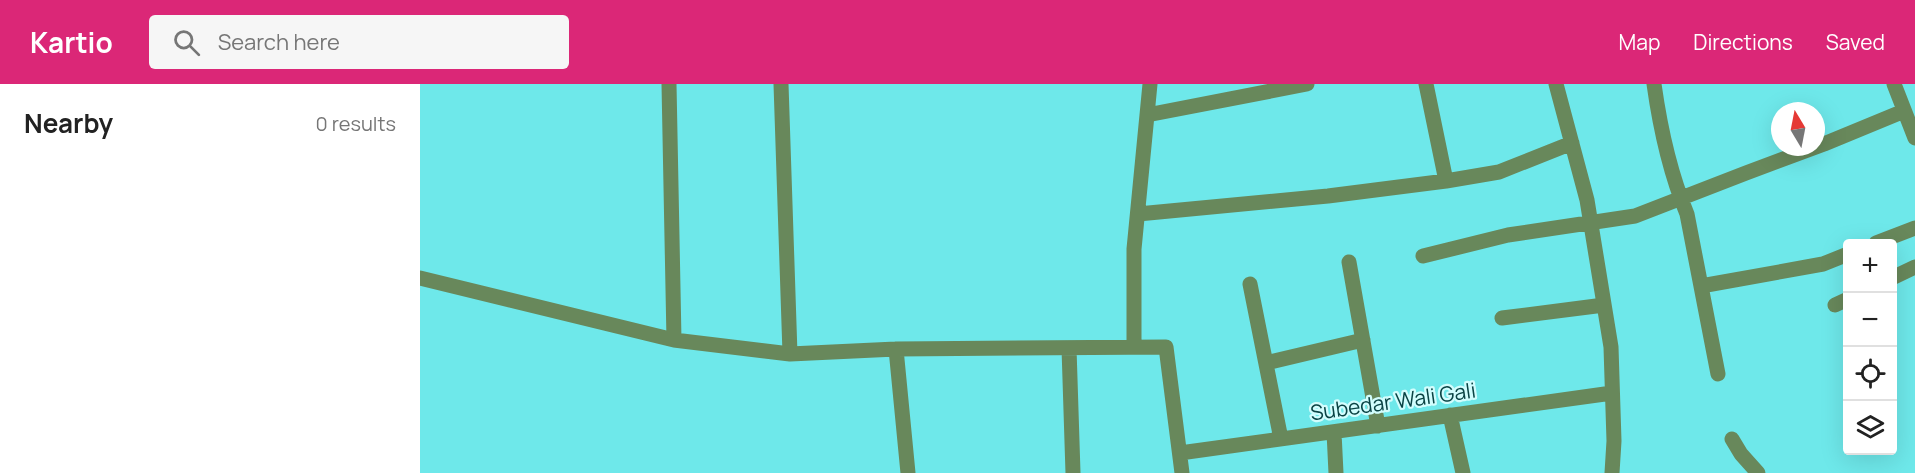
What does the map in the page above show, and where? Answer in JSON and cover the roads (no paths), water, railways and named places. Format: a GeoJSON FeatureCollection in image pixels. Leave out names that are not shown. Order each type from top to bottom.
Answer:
{"type":"FeatureCollection","features":[{"type":"Feature","properties":{"kind":"street"},"geometry":{"type":"LineString","coordinates":[[669,84],[674,340]]}},
{"type":"Feature","properties":{"kind":"street"},"geometry":{"type":"LineString","coordinates":[[781,84],[790,354]]}},
{"type":"Feature","properties":{"kind":"street"},"geometry":{"type":"LineString","coordinates":[[1134,347],[1134,249],[1150,84]]}},
{"type":"Feature","properties":{"kind":"street"},"geometry":{"type":"LineString","coordinates":[[1147,115],[1307,84]]}},
{"type":"Feature","properties":{"kind":"street"},"geometry":{"type":"LineString","coordinates":[[1426,84],[1446,181]]}},
{"type":"Feature","properties":{"kind":"street"},"geometry":{"type":"LineString","coordinates":[[1556,84],[1587,200],[1611,346],[1614,441],[1612,473]]}},
{"type":"Feature","properties":{"kind":"street"},"geometry":{"type":"LineString","coordinates":[[1654,84],[1657,105],[1687,214],[1718,374]]}},
{"type":"Feature","properties":{"kind":"street"},"geometry":{"type":"LineString","coordinates":[[1894,84],[1915,138]]}},
{"type":"Feature","properties":{"kind":"street"},"geometry":{"type":"LineString","coordinates":[[1423,256],[1508,235],[1635,216],[1904,111]]}},
{"type":"Feature","properties":{"kind":"street"},"geometry":{"type":"LineString","coordinates":[[1138,213],[1328,196],[1446,181],[1499,172],[1572,143]]}},
{"type":"Feature","properties":{"kind":"street"},"geometry":{"type":"LineString","coordinates":[[1886,239],[1915,228]]}},
{"type":"Feature","properties":{"kind":"street"},"geometry":{"type":"LineString","coordinates":[[1701,286],[1823,264],[1843,256]]}},
{"type":"Feature","properties":{"kind":"street"},"geometry":{"type":"LineString","coordinates":[[1349,262],[1378,426]]}},
{"type":"Feature","properties":{"kind":"street"},"geometry":{"type":"LineString","coordinates":[[1897,276],[1915,267]]}},
{"type":"Feature","properties":{"kind":"street"},"geometry":{"type":"LineString","coordinates":[[420,278],[674,340],[790,354],[896,349],[1167,347],[1182,473]]}},
{"type":"Feature","properties":{"kind":"street"},"geometry":{"type":"LineString","coordinates":[[1250,284],[1281,439]]}},
{"type":"Feature","properties":{"kind":"street"},"geometry":{"type":"LineString","coordinates":[[1502,318],[1604,305]]}},
{"type":"Feature","properties":{"kind":"street"},"geometry":{"type":"LineString","coordinates":[[1266,363],[1363,340]]}},
{"type":"Feature","properties":{"kind":"street"},"geometry":{"type":"LineString","coordinates":[[1069,348],[1073,473]]}},
{"type":"Feature","properties":{"kind":"street"},"geometry":{"type":"LineString","coordinates":[[896,349],[908,473]]}},
{"type":"Feature","properties":{"kind":"street","name":"Subedar Wali Gali"},"geometry":{"type":"LineString","coordinates":[[1180,453],[1612,393]]}},
{"type":"Feature","properties":{"kind":"street"},"geometry":{"type":"LineString","coordinates":[[1450,415],[1463,473]]}},
{"type":"Feature","properties":{"kind":"street"},"geometry":{"type":"LineString","coordinates":[[1334,432],[1336,473]]}},
{"type":"Feature","properties":{"kind":"street"},"geometry":{"type":"LineString","coordinates":[[1732,439],[1741,454],[1758,473]]}}]}
